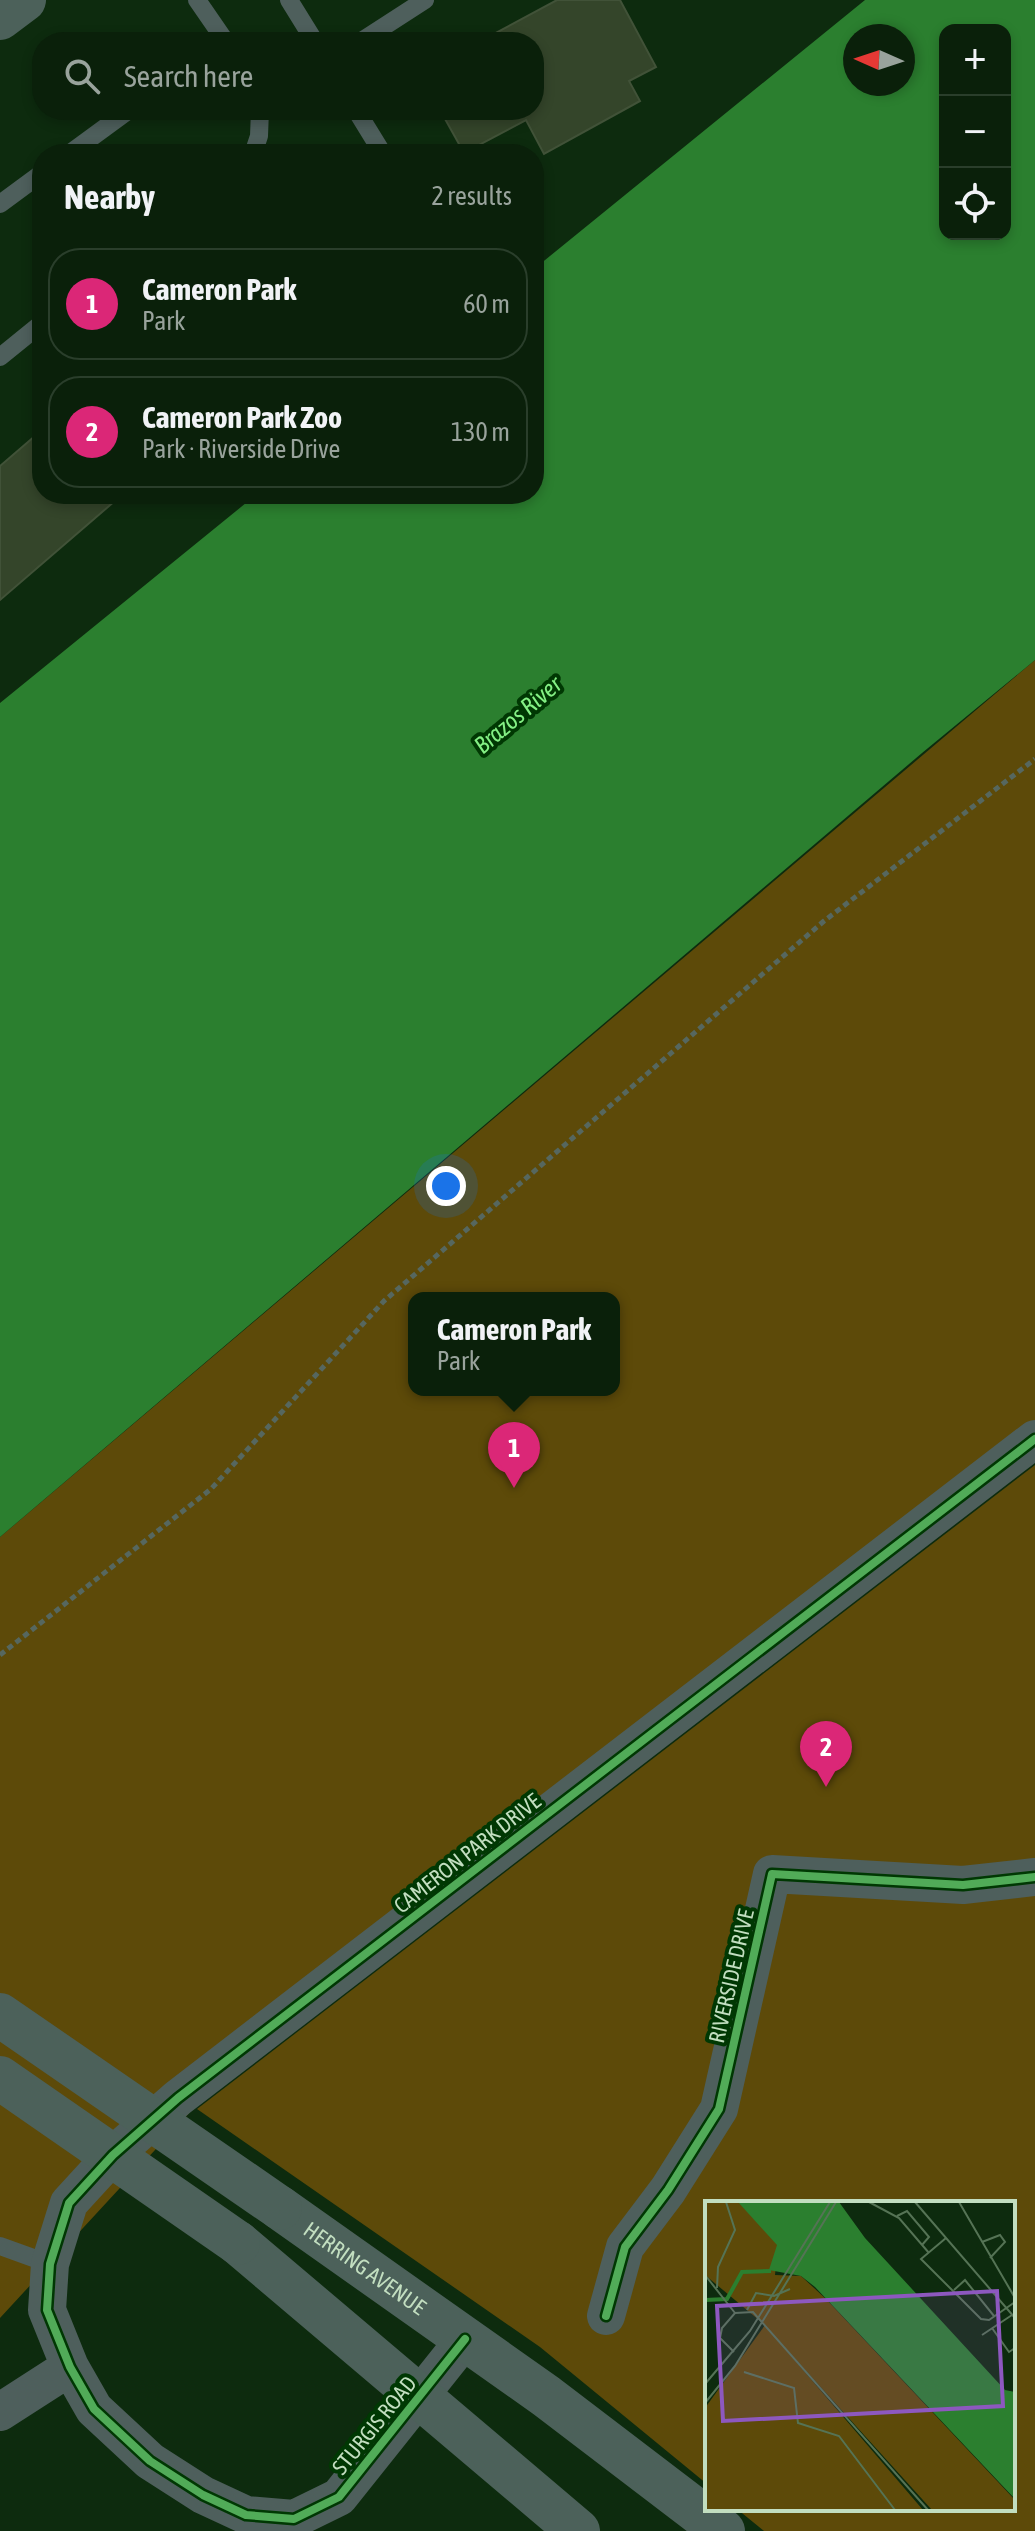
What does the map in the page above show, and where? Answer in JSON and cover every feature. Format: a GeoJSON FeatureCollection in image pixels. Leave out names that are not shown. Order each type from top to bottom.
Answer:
{"type":"FeatureCollection","features":[{"type":"Feature","properties":{"kind":"main road"},"geometry":{"type":"LineString","coordinates":[[0,18],[24,0]]}},
{"type":"Feature","properties":{"kind":"main road","name":"HERRING AVENUE"},"geometry":{"type":"LineString","coordinates":[[0,2015],[546,2396],[723,2531]]}},
{"type":"Feature","properties":{"kind":"main road"},"geometry":{"type":"LineString","coordinates":[[0,2078],[238,2243],[578,2531]]}},
{"type":"Feature","properties":{"kind":"street","name":"CAMERON PARK DRIVE"},"geometry":{"type":"LineString","coordinates":[[70,2367],[47,2310],[50,2264],[69,2203],[113,2155],[178,2098],[1035,1439]]}},
{"type":"Feature","properties":{"kind":"street","name":"RIVERSIDE DRIVE"},"geometry":{"type":"LineString","coordinates":[[606,2316],[625,2247],[668,2190],[719,2109],[772,1874],[963,1885],[1035,1877]]}},
{"type":"Feature","properties":{"kind":"street","name":"STURGIS ROAD"},"geometry":{"type":"LineString","coordinates":[[70,2367],[94,2409],[150,2461],[203,2495],[246,2515],[294,2519],[339,2497],[465,2339]]}},
{"type":"Feature","properties":{"kind":"street"},"geometry":{"type":"LineString","coordinates":[[0,2412],[70,2367]]}},
{"type":"Feature","properties":{"kind":"lane"},"geometry":{"type":"LineString","coordinates":[[197,0],[218,32]]}},
{"type":"Feature","properties":{"kind":"lane"},"geometry":{"type":"LineString","coordinates":[[289,0],[309,32]]}},
{"type":"Feature","properties":{"kind":"lane"},"geometry":{"type":"LineString","coordinates":[[375,32],[425,0]]}},
{"type":"Feature","properties":{"kind":"lane"},"geometry":{"type":"LineString","coordinates":[[83,144],[115,120]]}},
{"type":"Feature","properties":{"kind":"lane"},"geometry":{"type":"LineString","coordinates":[[256,144],[260,120]]}},
{"type":"Feature","properties":{"kind":"lane"},"geometry":{"type":"LineString","coordinates":[[362,120],[377,144]]}},
{"type":"Feature","properties":{"kind":"lane"},"geometry":{"type":"LineString","coordinates":[[0,204],[32,180]]}},
{"type":"Feature","properties":{"kind":"lane"},"geometry":{"type":"LineString","coordinates":[[0,357],[32,331]]}},
{"type":"Feature","properties":{"kind":"lane"},"geometry":{"type":"LineString","coordinates":[[0,2246],[50,2264]]}},
{"type":"Feature","properties":{"kind":"path"},"geometry":{"type":"LineString","coordinates":[[0,1655],[211,1489],[384,1301],[824,921],[1035,759]]}},
{"type":"Feature","properties":{"kind":"shaded area"},"geometry":{"type":"Polygon","coordinates":[[[1035,660],[1035,1438],[262,2034],[0,2318],[0,1537],[1035,660]]]}},
{"type":"Feature","properties":{"kind":"shaded area"},"geometry":{"type":"Polygon","coordinates":[[[1035,1465],[1035,2531],[764,2531],[739,2511],[1015,2511],[1015,2201],[705,2201],[705,2482],[540,2347],[197,2109],[1035,1465]]]}},
{"type":"Feature","properties":{"kind":"water","name":"Brazos River"},"geometry":{"type":"Polygon","coordinates":[[[865,0],[1035,0],[1035,660],[0,1537],[0,703],[245,504],[544,504],[544,261],[865,0]]]}},
{"type":"Feature","properties":{"kind":"building"},"geometry":{"type":"Polygon","coordinates":[[[557,0],[620,0],[656,67],[629,81],[640,101],[544,154],[544,144],[539,144],[526,120],[544,120],[544,32],[498,32],[557,0]]]}},
{"type":"Feature","properties":{"kind":"building"},"geometry":{"type":"Polygon","coordinates":[[[446,120],[526,120],[481,144],[459,144],[446,120]]]}},
{"type":"Feature","properties":{"kind":"building"},"geometry":{"type":"Polygon","coordinates":[[[32,439],[32,504],[111,504],[0,600],[0,466],[32,439]]]}},
{"type":"Feature","properties":{"kind":"cycle path"},"geometry":{"type":"LineString","coordinates":[[465,2339],[339,2497],[294,2519],[246,2515],[203,2495],[150,2461],[94,2409],[70,2367],[47,2310],[50,2264],[69,2203],[113,2155],[178,2098],[1035,1439]]}},
{"type":"Feature","properties":{"kind":"cycle path"},"geometry":{"type":"LineString","coordinates":[[606,2316],[625,2247],[668,2190],[719,2109],[772,1874],[963,1885],[1035,1877]]}},
{"type":"Feature","properties":{"kind":"place","name":"Cameron Park"},"geometry":{"type":"Point","coordinates":[514,1488]}},
{"type":"Feature","properties":{"kind":"place","name":"Cameron Park Zoo"},"geometry":{"type":"Point","coordinates":[826,1787]}}]}
